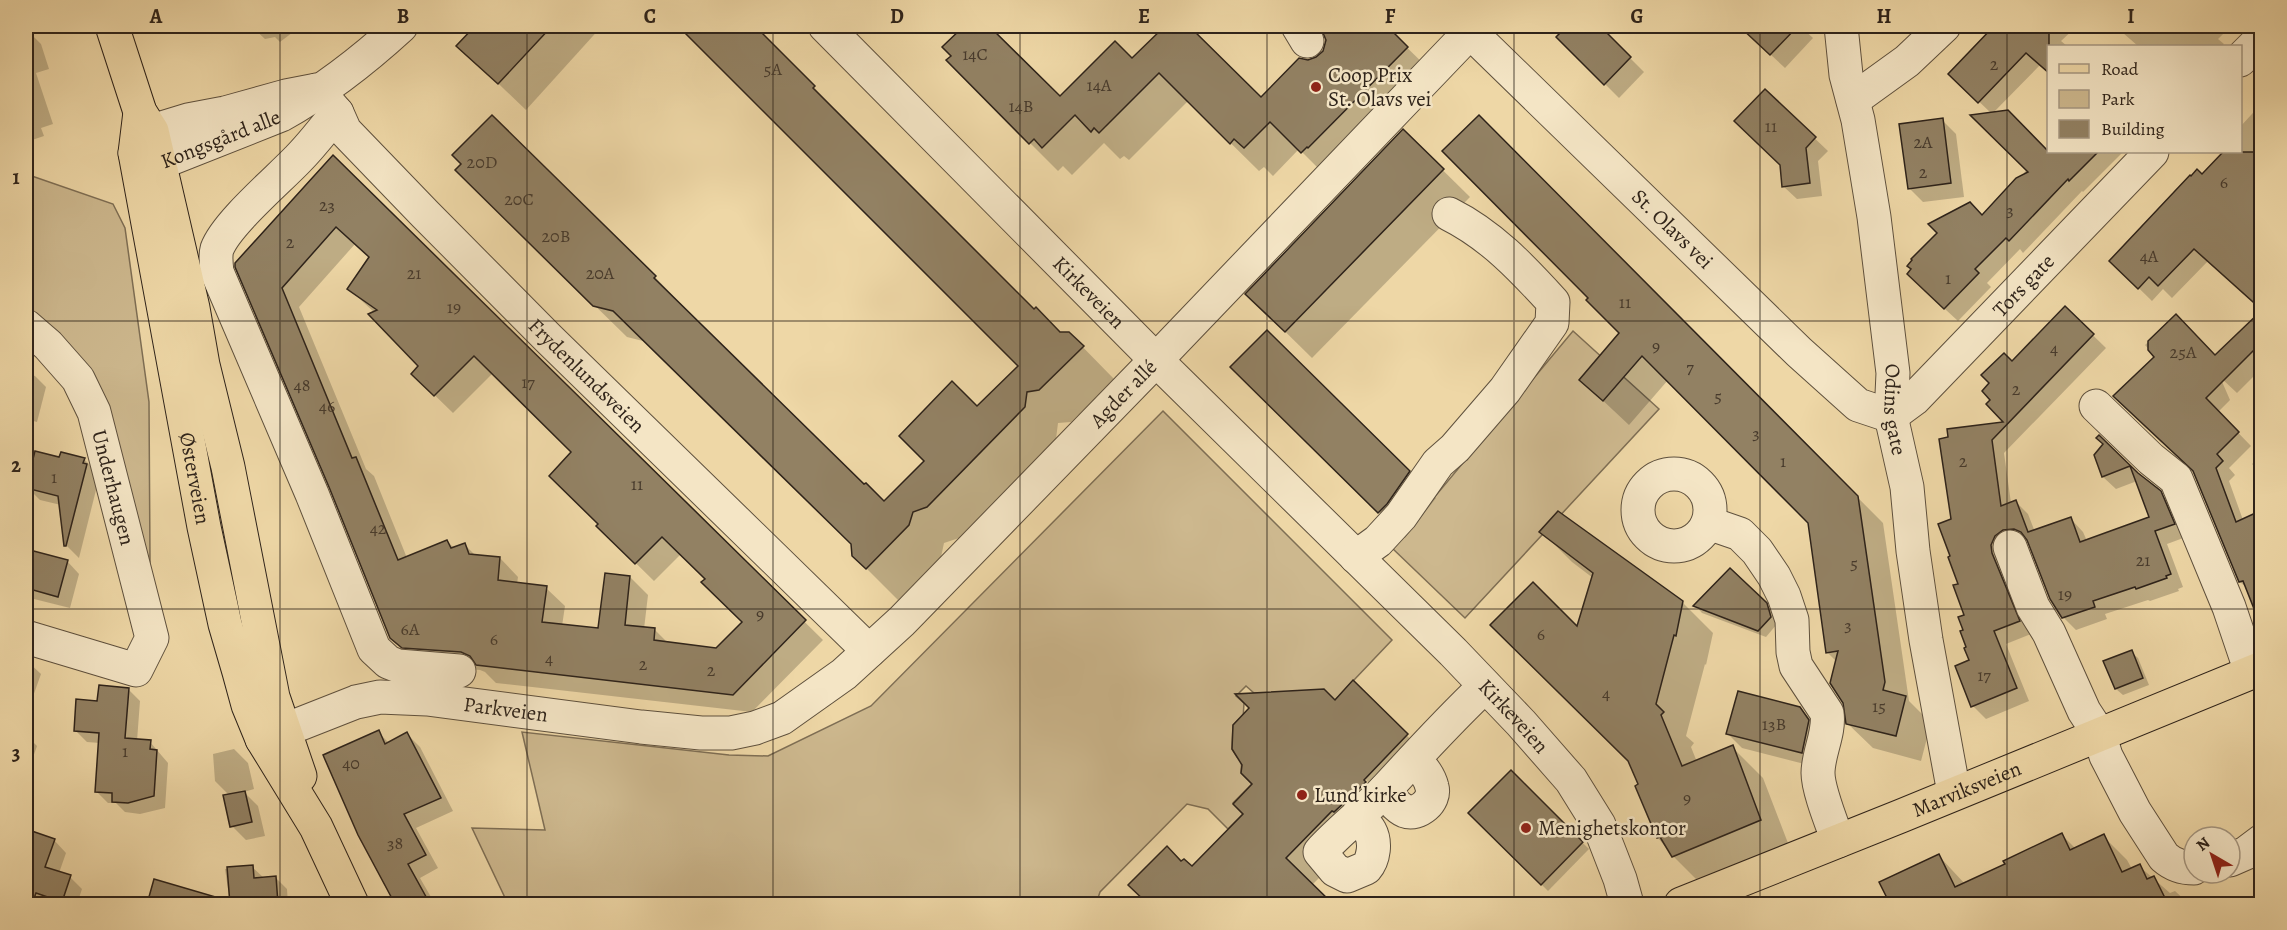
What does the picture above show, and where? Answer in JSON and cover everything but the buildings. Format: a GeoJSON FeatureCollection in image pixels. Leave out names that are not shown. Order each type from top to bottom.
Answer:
{"type":"FeatureCollection","features":[{"type":"Feature","properties":{"kind":"main road","name":"Østerveien"},"geometry":{"type":"LineString","coordinates":[[112,26],[147,140],[228,467],[273,697],[274,734],[352,904]]}},
{"type":"Feature","properties":{"kind":"main road","name":"Marviksveien"},"geometry":{"type":"LineString","coordinates":[[1681,904],[2256,670]]}},
{"type":"Feature","properties":{"kind":"street","name":"Kongsgård alle"},"geometry":{"type":"LineString","coordinates":[[147,140],[281,114],[327,102],[351,68],[402,26]]}},
{"type":"Feature","properties":{"kind":"street","name":"Kirkeveien"},"geometry":{"type":"LineString","coordinates":[[825,26],[1521,723],[1571,780],[1599,825],[1627,904]]}},
{"type":"Feature","properties":{"kind":"street","name":"Odins gate"},"geometry":{"type":"LineString","coordinates":[[1841,26],[1846,75],[1853,100],[1874,217],[1893,373],[1891,416],[1907,487],[1913,551],[1926,640],[1954,793]]}},
{"type":"Feature","properties":{"kind":"street"},"geometry":{"type":"LineString","coordinates":[[1853,100],[1899,67],[1944,26]]}},
{"type":"Feature","properties":{"kind":"street","name":"Agder allé"},"geometry":{"type":"LineString","coordinates":[[755,728],[782,718],[801,706],[843,674],[902,621],[1156,360],[1467,29]]}},
{"type":"Feature","properties":{"kind":"street","name":"St. Olavs vei"},"geometry":{"type":"LineString","coordinates":[[1467,29],[1799,352],[1858,405],[1891,416]]}},
{"type":"Feature","properties":{"kind":"street"},"geometry":{"type":"LineString","coordinates":[[2242,59],[2262,38]]}},
{"type":"Feature","properties":{"kind":"street","name":"Frydenlundsveien"},"geometry":{"type":"LineString","coordinates":[[327,102],[345,131],[425,214],[548,338],[869,651]]}},
{"type":"Feature","properties":{"kind":"street"},"geometry":{"type":"LineString","coordinates":[[327,102],[300,157],[243,213],[225,236],[218,248],[217,272],[308,483],[374,649],[388,662],[398,666],[459,671]]}},
{"type":"Feature","properties":{"kind":"street","name":"Tors gate"},"geometry":{"type":"LineString","coordinates":[[1891,416],[1914,399],[2151,153]]}},
{"type":"Feature","properties":{"kind":"street"},"geometry":{"type":"LineString","coordinates":[[1356,557],[1378,541],[1401,516],[1438,463],[1455,448],[1506,390],[1552,322],[1553,302],[1517,263],[1467,223],[1449,214]]}},
{"type":"Feature","properties":{"kind":"street","name":"Underhaugen"},"geometry":{"type":"LineString","coordinates":[[26,326],[48,345],[78,379],[94,412],[152,638],[136,670],[26,637]]}},
{"type":"Feature","properties":{"kind":"street","name":"Marviksveien"},"geometry":{"type":"LineString","coordinates":[[2096,406],[2151,459],[2176,479],[2256,670]]}},
{"type":"Feature","properties":{"kind":"street"},"geometry":{"type":"LineString","coordinates":[[1708,523],[1740,534],[1758,551],[1784,596],[1792,620],[1796,666],[1827,713],[1828,720],[1821,748],[1818,775],[1838,841]]}},
{"type":"Feature","properties":{"kind":"street"},"geometry":{"type":"LineString","coordinates":[[2010,547],[2033,606],[2049,633],[2084,711],[2099,734],[2106,756],[2158,850],[2169,862],[2182,866]]}},
{"type":"Feature","properties":{"kind":"street"},"geometry":{"type":"LineString","coordinates":[[1357,816],[1384,790],[1395,804],[1407,812],[1418,811],[1426,805],[1432,796],[1432,786],[1427,772],[1414,759],[1485,686]]}},
{"type":"Feature","properties":{"kind":"street","name":"Parkveien"},"geometry":{"type":"LineString","coordinates":[[274,734],[356,702],[401,696],[641,728],[731,733],[755,728]]}},
{"type":"Feature","properties":{"kind":"street"},"geometry":{"type":"LineString","coordinates":[[2242,855],[2262,841]]}},
{"type":"Feature","properties":{"kind":"green space"},"geometry":{"type":"Polygon","coordinates":[[[26,174],[113,204],[125,228],[149,402],[150,561],[139,547],[78,379],[26,326],[26,174]]]}},
{"type":"Feature","properties":{"kind":"green space"},"geometry":{"type":"Polygon","coordinates":[[[1573,331],[1659,409],[1465,618],[1392,548],[1573,331]]]}},
{"type":"Feature","properties":{"kind":"green space"},"geometry":{"type":"Polygon","coordinates":[[[1163,411],[1392,640],[1335,700],[1254,693],[1246,686],[1236,696],[1244,703],[1243,719],[1239,719],[1233,725],[1232,749],[1237,757],[1242,757],[1241,773],[1252,784],[1233,803],[1243,814],[1228,829],[1208,809],[1187,804],[1100,892],[1099,904],[508,904],[472,828],[545,830],[522,732],[729,755],[768,756],[871,706],[1163,411]]]}},
{"type":"Feature","properties":{"kind":"place","name":"Coop Prix St. Olavs vei"},"geometry":{"type":"Point","coordinates":[1316,87]}},
{"type":"Feature","properties":{"kind":"place","name":"Lund kirke"},"geometry":{"type":"Point","coordinates":[1302,795]}},
{"type":"Feature","properties":{"kind":"place","name":"Menighetskontor"},"geometry":{"type":"Point","coordinates":[1526,828]}}]}
